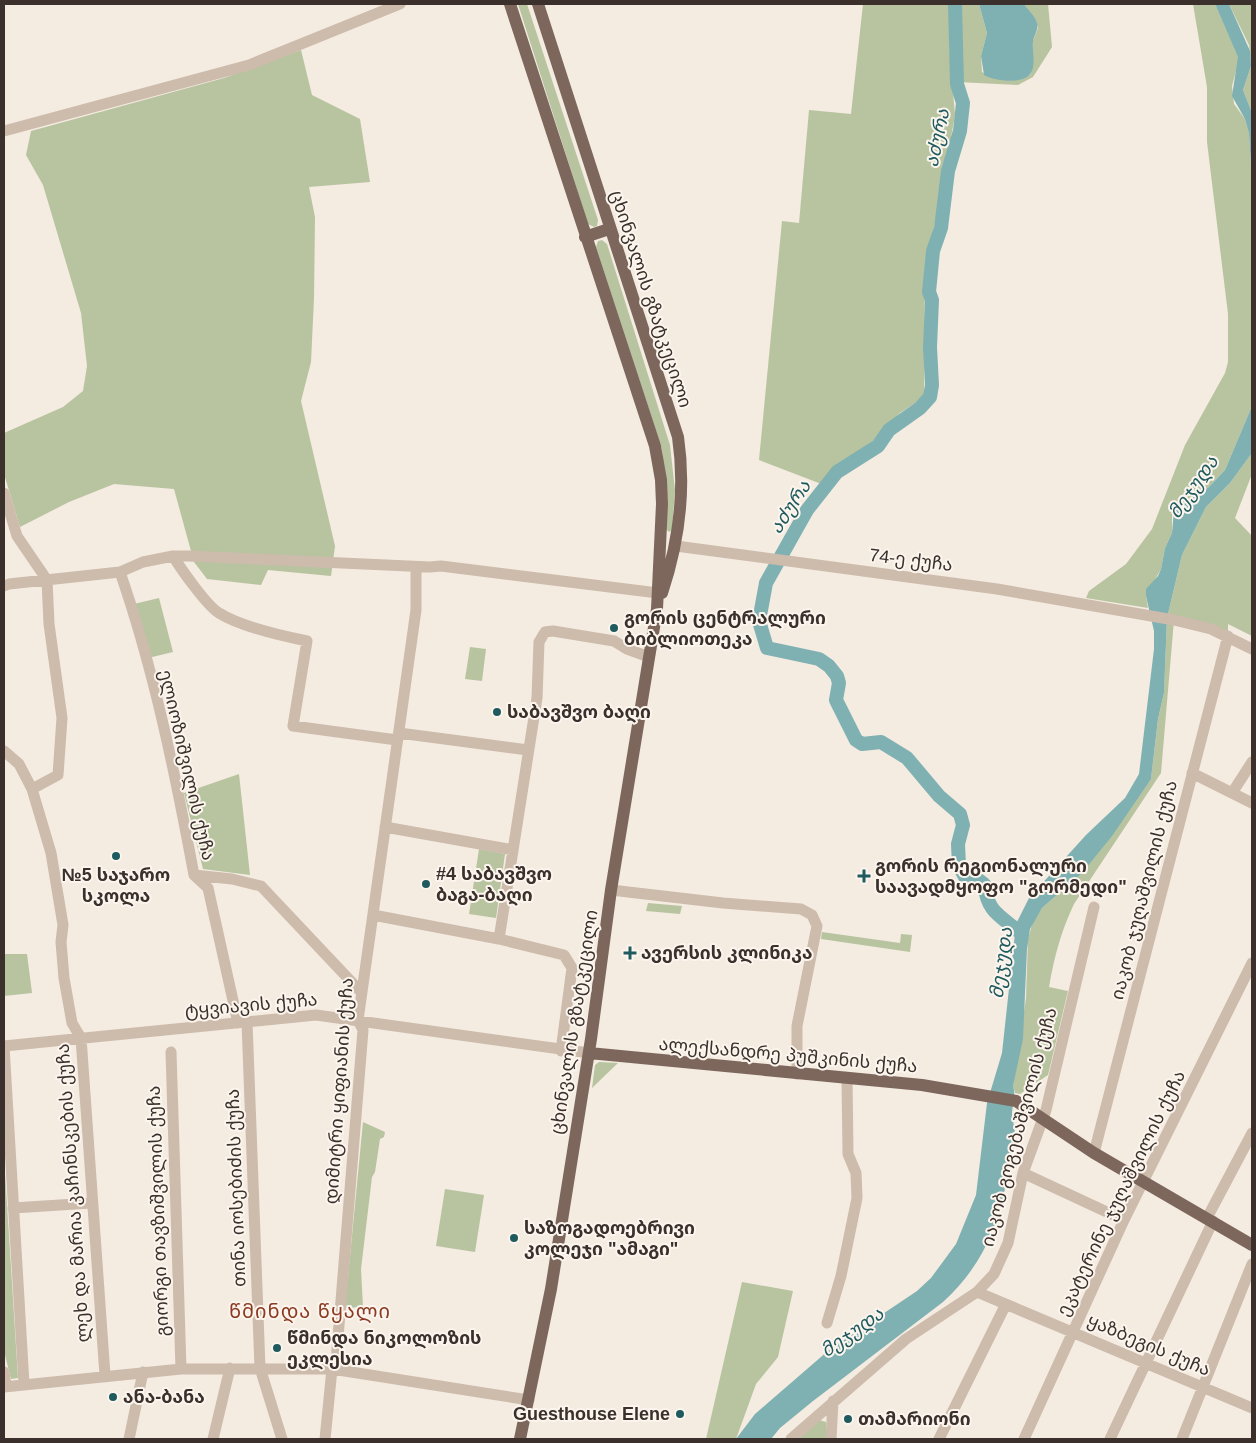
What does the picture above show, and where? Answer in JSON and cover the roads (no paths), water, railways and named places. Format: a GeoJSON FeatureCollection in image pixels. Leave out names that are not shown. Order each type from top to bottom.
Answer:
{"type":"FeatureCollection","features":[{"type":"Feature","properties":{"kind":"main road","name":"ცხინვალის გზატკეცილი"},"geometry":{"type":"LineString","coordinates":[[510,4],[655,446],[661,480],[661,540],[657,610],[611,890],[589,1053],[551,1289],[520,1439]]}},
{"type":"Feature","properties":{"kind":"main road","name":"ცხინვალის გზატკეცილი"},"geometry":{"type":"LineString","coordinates":[[538,4],[678,437],[683,476],[676,546],[657,610]]}},
{"type":"Feature","properties":{"kind":"main road"},"geometry":{"type":"LineString","coordinates":[[585,237],[610,229]]}},
{"type":"Feature","properties":{"kind":"main road"},"geometry":{"type":"LineString","coordinates":[[661,540],[671,546],[676,546]]}},
{"type":"Feature","properties":{"kind":"main road","name":"ალექსანდრე პუშკინის ქუჩა"},"geometry":{"type":"LineString","coordinates":[[589,1053],[922,1085],[1016,1101],[1044,1118]]}},
{"type":"Feature","properties":{"kind":"main road"},"geometry":{"type":"LineString","coordinates":[[1044,1118],[1094,1152],[1252,1245]]}},
{"type":"Feature","properties":{"kind":"street"},"geometry":{"type":"LineString","coordinates":[[4,131],[249,65],[400,4]]}},
{"type":"Feature","properties":{"kind":"street"},"geometry":{"type":"LineString","coordinates":[[4,492],[17,536],[47,580],[49,624],[62,718],[58,775],[32,789]]}},
{"type":"Feature","properties":{"kind":"street","name":"74-ე ქუჩა"},"geometry":{"type":"LineString","coordinates":[[676,546],[997,590],[1174,620],[1211,628],[1228,636]]}},
{"type":"Feature","properties":{"kind":"street"},"geometry":{"type":"LineString","coordinates":[[4,586],[120,572],[143,562],[172,556],[416,567],[441,566],[658,593]]}},
{"type":"Feature","properties":{"kind":"street"},"geometry":{"type":"LineString","coordinates":[[172,556],[180,569],[219,614],[276,634],[307,640],[293,726],[528,750]]}},
{"type":"Feature","properties":{"kind":"street","name":"დიმიტრი ყიფიანის ქუჩა"},"geometry":{"type":"LineString","coordinates":[[326,1439],[332,1369],[336,1362],[363,1030],[358,1020],[416,610],[416,567]]}},
{"type":"Feature","properties":{"kind":"street","name":"ელიოზიშვილის ქუჩა"},"geometry":{"type":"LineString","coordinates":[[120,572],[174,771],[194,875],[232,879],[261,886],[361,992]]}},
{"type":"Feature","properties":{"kind":"street"},"geometry":{"type":"LineString","coordinates":[[499,939],[536,698],[539,642],[545,632],[553,631],[614,641],[627,649],[649,657]]}},
{"type":"Feature","properties":{"kind":"street"},"geometry":{"type":"LineString","coordinates":[[1228,636],[1252,649]]}},
{"type":"Feature","properties":{"kind":"street","name":"იაკობ ჯუღაშვილის ქუჩა"},"geometry":{"type":"LineString","coordinates":[[1094,1152],[1228,636]]}},
{"type":"Feature","properties":{"kind":"street","name":"ლეხ და მარია კაჩინსკების ქუჩა"},"geometry":{"type":"LineString","coordinates":[[4,751],[19,764],[32,789],[51,853],[59,896],[64,978],[72,1023],[81,1038],[105,1375]]}},
{"type":"Feature","properties":{"kind":"street"},"geometry":{"type":"LineString","coordinates":[[1232,793],[1252,762]]}},
{"type":"Feature","properties":{"kind":"street"},"geometry":{"type":"LineString","coordinates":[[1192,773],[1252,803]]}},
{"type":"Feature","properties":{"kind":"street"},"geometry":{"type":"LineString","coordinates":[[385,827],[513,850]]}},
{"type":"Feature","properties":{"kind":"street","name":"თინა იოსებიძის ქუჩა"},"geometry":{"type":"LineString","coordinates":[[194,875],[208,888],[243,1022],[260,1368],[282,1439]]}},
{"type":"Feature","properties":{"kind":"street"},"geometry":{"type":"LineString","coordinates":[[611,890],[723,903],[801,909],[812,915],[816,926],[797,1026],[798,1074]]}},
{"type":"Feature","properties":{"kind":"street","name":"იაკობ გოგებაშვილის ქუჩა"},"geometry":{"type":"LineString","coordinates":[[791,1439],[906,1339],[977,1292],[994,1274],[1008,1243],[1024,1173],[1044,1118],[1094,907]]}},
{"type":"Feature","properties":{"kind":"street"},"geometry":{"type":"LineString","coordinates":[[373,915],[499,939],[564,955],[572,968],[561,1051]]}},
{"type":"Feature","properties":{"kind":"street","name":"ეკატერინე ჯუღაშვილის ქუჩა"},"geometry":{"type":"LineString","coordinates":[[1024,1439],[1124,1220],[1252,963]]}},
{"type":"Feature","properties":{"kind":"street","name":"ტყვიავის ქუჩა"},"geometry":{"type":"LineString","coordinates":[[4,1046],[316,1015],[561,1051],[589,1053]]}},
{"type":"Feature","properties":{"kind":"street"},"geometry":{"type":"LineString","coordinates":[[4,1046],[6,1126],[24,1384]]}},
{"type":"Feature","properties":{"kind":"street","name":"გიორგი თავზიშვილის ქუჩა"},"geometry":{"type":"LineString","coordinates":[[170,1052],[181,1369]]}},
{"type":"Feature","properties":{"kind":"street"},"geometry":{"type":"LineString","coordinates":[[827,1323],[841,1276],[857,1198],[856,1173],[848,1154],[847,1079]]}},
{"type":"Feature","properties":{"kind":"street"},"geometry":{"type":"LineString","coordinates":[[1110,1439],[1252,1133]]}},
{"type":"Feature","properties":{"kind":"street"},"geometry":{"type":"LineString","coordinates":[[1024,1173],[1124,1220]]}},
{"type":"Feature","properties":{"kind":"street"},"geometry":{"type":"LineString","coordinates":[[13,1208],[92,1202]]}},
{"type":"Feature","properties":{"kind":"street"},"geometry":{"type":"LineString","coordinates":[[1182,1439],[1252,1264]]}},
{"type":"Feature","properties":{"kind":"street","name":"ყაზბეგის ქუჩა"},"geometry":{"type":"LineString","coordinates":[[977,1292],[1252,1408]]}},
{"type":"Feature","properties":{"kind":"street"},"geometry":{"type":"LineString","coordinates":[[939,1439],[1006,1304]]}},
{"type":"Feature","properties":{"kind":"street"},"geometry":{"type":"LineString","coordinates":[[213,1439],[230,1368]]}},
{"type":"Feature","properties":{"kind":"street"},"geometry":{"type":"LineString","coordinates":[[4,1372],[5,1387],[105,1375],[181,1369],[332,1369],[529,1400]]}},
{"type":"Feature","properties":{"kind":"street"},"geometry":{"type":"LineString","coordinates":[[129,1439],[143,1372]]}},
{"type":"Feature","properties":{"kind":"street"},"geometry":{"type":"LineString","coordinates":[[831,1439],[833,1401]]}},
{"type":"Feature","properties":{"kind":"water"},"geometry":{"type":"Polygon","coordinates":[[[979,4],[1024,4],[1035,18],[1037,30],[1033,42],[1033,66],[1031,73],[1027,77],[1009,81],[984,75],[981,56],[987,33],[979,4]]]}},
{"type":"Feature","properties":{"kind":"water"},"geometry":{"type":"Polygon","coordinates":[[[1215,4],[1229,4],[1250,51],[1251,66],[1243,90],[1252,113],[1252,181],[1249,134],[1245,119],[1232,96],[1238,57],[1215,4]]]}},
{"type":"Feature","properties":{"kind":"water"},"geometry":{"type":"Polygon","coordinates":[[[1252,406],[1252,453],[1230,483],[1206,507],[1182,555],[1167,618],[1164,693],[1158,719],[1151,779],[1112,836],[1082,873],[1042,908],[1030,929],[1027,949],[1023,1039],[1013,1086],[1014,1147],[1002,1201],[985,1248],[967,1276],[943,1302],[813,1401],[780,1428],[771,1439],[736,1439],[755,1414],[829,1350],[917,1291],[931,1278],[956,1244],[976,1195],[987,1103],[1002,1053],[1016,924],[1029,898],[1086,835],[1125,798],[1139,774],[1154,649],[1154,631],[1146,589],[1158,576],[1161,569],[1165,548],[1172,533],[1174,510],[1209,487],[1225,470],[1252,406]]]}},
{"type":"Feature","properties":{"kind":"waterway","name":"აძურა"},"geometry":{"type":"LineString","coordinates":[[955,4],[957,84],[963,103],[960,131],[948,171],[941,228],[933,251],[929,292],[932,300],[930,347],[932,385],[930,397],[920,408],[889,430],[878,446],[837,472],[807,510],[766,583],[759,621],[767,648],[819,659],[829,666],[837,676],[839,683],[836,700],[856,740],[862,744],[881,742],[907,758],[939,796],[960,814],[963,825],[958,844],[959,866],[965,877],[976,878],[984,884],[988,901],[992,908],[1021,933]]}},
{"type":"Feature","properties":{"kind":"place","name":"გორის ცენტრალური ბიბლიოთეკა"},"geometry":{"type":"Point","coordinates":[614,628]}},
{"type":"Feature","properties":{"kind":"place","name":"საბავშვო ბაღი"},"geometry":{"type":"Point","coordinates":[497,712]}},
{"type":"Feature","properties":{"kind":"place","name":"№5 საჯარო სკოლა"},"geometry":{"type":"Point","coordinates":[116,856]}},
{"type":"Feature","properties":{"kind":"place","name":"გორის რეგიონალური საავადმყოფო \"გორმედი\""},"geometry":{"type":"Point","coordinates":[864,876]}},
{"type":"Feature","properties":{"kind":"place","name":"#4 საბავშვო ბაგა-ბაღი"},"geometry":{"type":"Point","coordinates":[426,884]}},
{"type":"Feature","properties":{"kind":"place","name":"ავერსის კლინიკა"},"geometry":{"type":"Point","coordinates":[630,953]}},
{"type":"Feature","properties":{"kind":"place","name":"საზოგადოებრივი კოლეჯი \"ამაგი\""},"geometry":{"type":"Point","coordinates":[514,1238]}},
{"type":"Feature","properties":{"kind":"place","name":"წმინდა ნიკოლოზის ეკლესია"},"geometry":{"type":"Point","coordinates":[277,1348]}},
{"type":"Feature","properties":{"kind":"place","name":"ანა-ბანა"},"geometry":{"type":"Point","coordinates":[113,1397]}},
{"type":"Feature","properties":{"kind":"place","name":"Guesthouse Elene"},"geometry":{"type":"Point","coordinates":[680,1414]}},
{"type":"Feature","properties":{"kind":"place","name":"თამარიონი"},"geometry":{"type":"Point","coordinates":[848,1419]}},
{"type":"Feature","properties":{"kind":"district","name":"წმინდა წყალი"},"geometry":{"type":"Point","coordinates":[310,1311]}},
{"type":"Feature","properties":{"kind":"water label","name":"მეჯუდა"},"geometry":{"type":"Point","coordinates":[1193,487]}},
{"type":"Feature","properties":{"kind":"water label","name":"მეჯუდა"},"geometry":{"type":"Point","coordinates":[1001,963]}},
{"type":"Feature","properties":{"kind":"water label","name":"მეჯუდა"},"geometry":{"type":"Point","coordinates":[852,1332]}}]}
